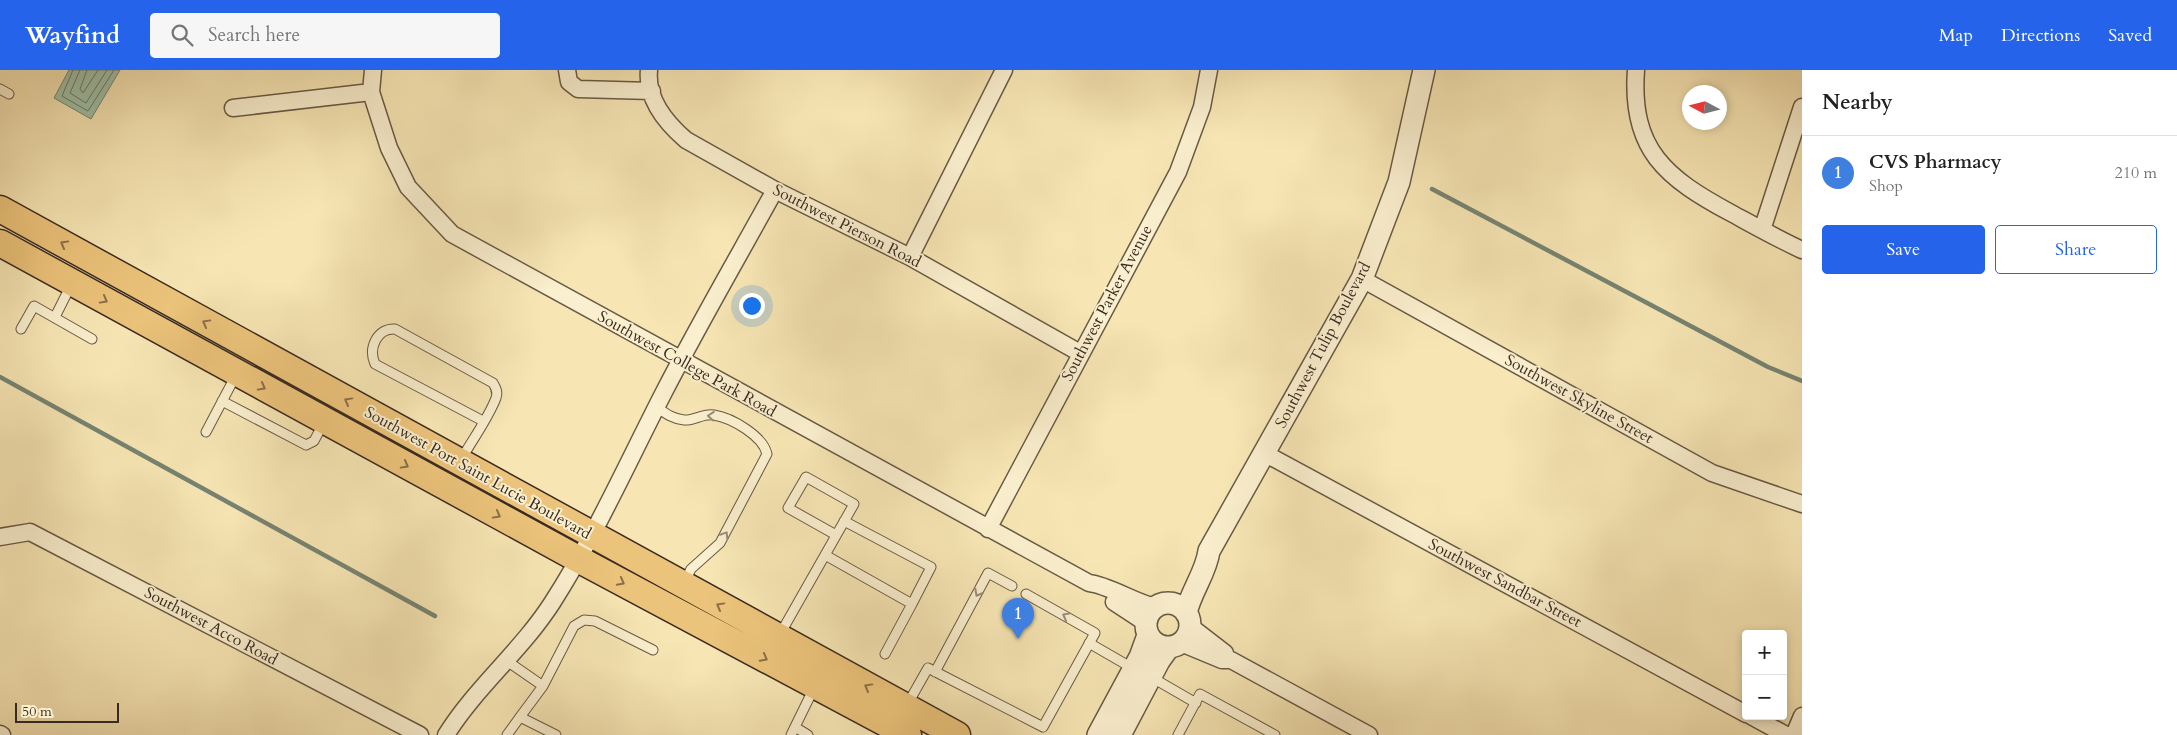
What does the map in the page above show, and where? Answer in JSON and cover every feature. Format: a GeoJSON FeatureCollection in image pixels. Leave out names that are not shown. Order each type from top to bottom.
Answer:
{"type":"FeatureCollection","features":[{"type":"Feature","properties":{"kind":"main road","name":"Southwest Port Saint Lucie Boulevard"},"geometry":{"type":"LineString","coordinates":[[0,209],[590,534],[687,577],[778,638],[956,735]]}},
{"type":"Feature","properties":{"kind":"main road","name":"Southwest Port Saint Lucie Boulevard"},"geometry":{"type":"LineString","coordinates":[[0,243],[578,559],[908,735]]}},
{"type":"Feature","properties":{"kind":"street","name":"Southwest College Park Road"},"geometry":{"type":"LineString","coordinates":[[373,70],[371,92],[389,148],[408,187],[452,234],[988,529],[1089,583],[1098,584],[1137,602],[1154,617]]}},
{"type":"Feature","properties":{"kind":"street"},"geometry":{"type":"LineString","coordinates":[[566,70],[569,82],[578,89],[652,92]]}},
{"type":"Feature","properties":{"kind":"street","name":"Southwest Pierson Road"},"geometry":{"type":"LineString","coordinates":[[649,70],[652,92],[664,118],[686,140],[775,190],[910,258],[1080,353]]}},
{"type":"Feature","properties":{"kind":"street"},"geometry":{"type":"LineString","coordinates":[[910,258],[1004,70]]}},
{"type":"Feature","properties":{"kind":"street","name":"Southwest Parker Avenue"},"geometry":{"type":"LineString","coordinates":[[988,529],[1178,172],[1202,107],[1209,70]]}},
{"type":"Feature","properties":{"kind":"street","name":"Southwest Tulip Boulevard"},"geometry":{"type":"LineString","coordinates":[[1120,735],[1142,673],[1144,648],[1154,617],[1184,584],[1202,557],[1209,551],[1362,278],[1399,182],[1424,70]]}},
{"type":"Feature","properties":{"kind":"street"},"geometry":{"type":"LineString","coordinates":[[1636,70],[1634,97],[1640,129],[1658,160],[1691,191],[1802,250]]}},
{"type":"Feature","properties":{"kind":"street"},"geometry":{"type":"LineString","coordinates":[[233,108],[371,92]]}},
{"type":"Feature","properties":{"kind":"street"},"geometry":{"type":"LineString","coordinates":[[1762,230],[1802,107]]}},
{"type":"Feature","properties":{"kind":"street"},"geometry":{"type":"LineString","coordinates":[[446,735],[459,713],[527,638],[578,559],[680,360],[775,190]]}},
{"type":"Feature","properties":{"kind":"street","name":"Southwest Skyline Street"},"geometry":{"type":"LineString","coordinates":[[1362,278],[1712,473],[1802,504]]}},
{"type":"Feature","properties":{"kind":"street","name":"Southwest Sandbar Street"},"geometry":{"type":"LineString","coordinates":[[1264,453],[1742,712]]}},
{"type":"Feature","properties":{"kind":"street","name":"Southwest Acco Road"},"geometry":{"type":"LineString","coordinates":[[0,537],[30,532],[420,735]]}},
{"type":"Feature","properties":{"kind":"street","name":"Southwest Tulip Boulevard"},"geometry":{"type":"LineString","coordinates":[[1098,735],[1142,673],[1181,632],[1194,589],[1208,560],[1209,551]]}},
{"type":"Feature","properties":{"kind":"street"},"geometry":{"type":"LineString","coordinates":[[1181,632],[1157,644],[1154,617],[1174,604],[1181,632],[1222,660],[1231,660],[1369,735]]}},
{"type":"Feature","properties":{"kind":"street"},"geometry":{"type":"LineString","coordinates":[[1794,735],[1802,716]]}},
{"type":"Feature","properties":{"kind":"street"},"geometry":{"type":"LineString","coordinates":[[1758,720],[1786,735]]}},
{"type":"Feature","properties":{"kind":"lane"},"geometry":{"type":"LineString","coordinates":[[0,89],[9,94]]}},
{"type":"Feature","properties":{"kind":"lane"},"geometry":{"type":"LineString","coordinates":[[55,317],[72,283]]}},
{"type":"Feature","properties":{"kind":"lane"},"geometry":{"type":"LineString","coordinates":[[21,329],[34,306],[92,339]]}},
{"type":"Feature","properties":{"kind":"lane"},"geometry":{"type":"LineString","coordinates":[[459,462],[483,421],[497,397],[497,389],[493,383],[395,329],[387,328],[380,333],[372,348],[371,356],[375,364],[483,421]]}},
{"type":"Feature","properties":{"kind":"lane"},"geometry":{"type":"LineString","coordinates":[[206,432],[237,373]]}},
{"type":"Feature","properties":{"kind":"lane"},"geometry":{"type":"LineString","coordinates":[[222,402],[306,445],[314,441],[324,421]]}},
{"type":"Feature","properties":{"kind":"lane"},"geometry":{"type":"LineString","coordinates":[[656,408],[673,418],[685,420],[714,415],[758,437],[765,446],[767,454],[732,524],[720,543],[687,577]]}},
{"type":"Feature","properties":{"kind":"lane"},"geometry":{"type":"LineString","coordinates":[[778,638],[836,536],[844,521],[854,504],[806,477],[788,508],[836,536]]}},
{"type":"Feature","properties":{"kind":"lane"},"geometry":{"type":"LineString","coordinates":[[844,521],[931,567],[885,654]]}},
{"type":"Feature","properties":{"kind":"lane"},"geometry":{"type":"LineString","coordinates":[[825,555],[912,604]]}},
{"type":"Feature","properties":{"kind":"lane"},"geometry":{"type":"LineString","coordinates":[[935,672],[988,573],[1012,586]]}},
{"type":"Feature","properties":{"kind":"lane"},"geometry":{"type":"LineString","coordinates":[[905,707],[928,668],[1043,727],[1095,633],[1026,594]]}},
{"type":"Feature","properties":{"kind":"lane"},"geometry":{"type":"LineString","coordinates":[[508,735],[542,686],[574,626],[584,620],[595,621],[653,650]]}},
{"type":"Feature","properties":{"kind":"lane"},"geometry":{"type":"LineString","coordinates":[[1089,643],[1196,703]]}},
{"type":"Feature","properties":{"kind":"lane"},"geometry":{"type":"LineString","coordinates":[[507,661],[542,686]]}},
{"type":"Feature","properties":{"kind":"lane"},"geometry":{"type":"LineString","coordinates":[[808,735],[793,731],[815,686]]}},
{"type":"Feature","properties":{"kind":"lane"},"geometry":{"type":"LineString","coordinates":[[1178,735],[1200,694],[1275,735]]}},
{"type":"Feature","properties":{"kind":"lane"},"geometry":{"type":"LineString","coordinates":[[520,717],[556,735]]}},
{"type":"Feature","properties":{"kind":"water"},"geometry":{"type":"Polygon","coordinates":[[[69,70],[120,70],[91,119],[54,98],[69,70]]]}},
{"type":"Feature","properties":{"kind":"waterway"},"geometry":{"type":"LineString","coordinates":[[1432,189],[1768,367],[1802,381]]}},
{"type":"Feature","properties":{"kind":"waterway"},"geometry":{"type":"LineString","coordinates":[[0,377],[435,616]]}},
{"type":"Feature","properties":{"kind":"place","name":"CVS Pharmacy"},"geometry":{"type":"Point","coordinates":[1018,639]}}]}
